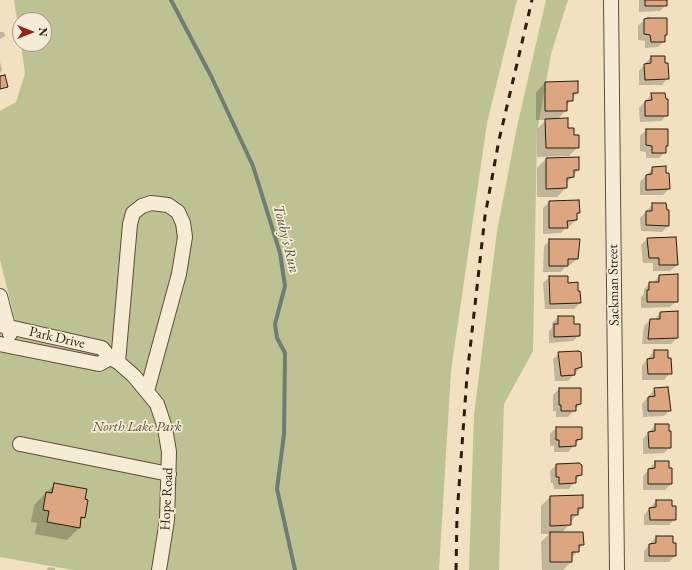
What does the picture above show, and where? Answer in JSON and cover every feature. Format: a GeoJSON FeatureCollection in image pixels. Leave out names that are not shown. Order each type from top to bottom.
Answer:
{"type":"FeatureCollection","features":[{"type":"Feature","properties":{"kind":"street","name":"Sackman Street"},"geometry":{"type":"LineString","coordinates":[[611,0],[617,570]]}},
{"type":"Feature","properties":{"kind":"street"},"geometry":{"type":"LineString","coordinates":[[114,360],[130,224],[133,213],[142,206],[151,203],[168,205],[178,212],[183,224],[185,237],[179,274],[147,391]]}},
{"type":"Feature","properties":{"kind":"street"},"geometry":{"type":"LineString","coordinates":[[0,296],[6,345]]}},
{"type":"Feature","properties":{"kind":"street","name":"Park Drive"},"geometry":{"type":"LineString","coordinates":[[4,326],[102,348],[134,376],[147,391],[157,404],[165,428]]}},
{"type":"Feature","properties":{"kind":"street","name":"Park Drive"},"geometry":{"type":"LineString","coordinates":[[6,345],[99,364],[114,360]]}},
{"type":"Feature","properties":{"kind":"street","name":"Hope Road"},"geometry":{"type":"LineString","coordinates":[[159,570],[167,520],[169,474],[169,452],[165,428]]}},
{"type":"Feature","properties":{"kind":"street"},"geometry":{"type":"LineString","coordinates":[[20,444],[169,474]]}},
{"type":"Feature","properties":{"kind":"green space","name":"North Lake Park"},"geometry":{"type":"Polygon","coordinates":[[[14,0],[517,0],[487,123],[451,371],[439,570],[73,570],[0,557],[0,320],[16,323],[0,260],[0,111],[16,102],[25,74],[22,52],[52,52],[52,12],[16,12],[14,0]]]}},
{"type":"Feature","properties":{"kind":"green space"},"geometry":{"type":"Polygon","coordinates":[[[546,0],[568,0],[551,54],[537,132],[533,351],[504,404],[499,570],[469,570],[474,415],[497,231],[517,127],[546,0]]]}},
{"type":"Feature","properties":{"kind":"building"},"geometry":{"type":"Polygon","coordinates":[[[645,0],[667,0],[667,6],[645,6],[645,0]]]}},
{"type":"Feature","properties":{"kind":"building"},"geometry":{"type":"Polygon","coordinates":[[[667,18],[667,35],[665,35],[665,42],[651,42],[650,35],[644,34],[644,19],[667,18]]]}},
{"type":"Feature","properties":{"kind":"building"},"geometry":{"type":"Polygon","coordinates":[[[651,56],[665,56],[665,63],[668,63],[669,79],[645,80],[644,64],[651,63],[651,56]]]}},
{"type":"Feature","properties":{"kind":"building"},"geometry":{"type":"Polygon","coordinates":[[[5,75],[8,87],[0,89],[0,76],[5,75]]]}},
{"type":"Feature","properties":{"kind":"building"},"geometry":{"type":"Polygon","coordinates":[[[578,81],[578,93],[573,93],[573,101],[567,101],[567,111],[545,111],[545,82],[578,81]]]}},
{"type":"Feature","properties":{"kind":"building"},"geometry":{"type":"Polygon","coordinates":[[[651,93],[665,93],[666,99],[668,99],[668,116],[645,116],[645,101],[652,100],[651,93]]]}},
{"type":"Feature","properties":{"kind":"building"},"geometry":{"type":"Polygon","coordinates":[[[568,118],[568,128],[574,128],[574,135],[579,135],[579,148],[546,148],[545,119],[568,118]]]}},
{"type":"Feature","properties":{"kind":"building"},"geometry":{"type":"Polygon","coordinates":[[[646,129],[668,129],[668,146],[666,146],[666,153],[652,153],[652,146],[646,145],[646,129]]]}},
{"type":"Feature","properties":{"kind":"building"},"geometry":{"type":"Polygon","coordinates":[[[579,157],[579,170],[574,170],[574,177],[567,178],[567,188],[546,189],[546,158],[579,157]]]}},
{"type":"Feature","properties":{"kind":"building"},"geometry":{"type":"Polygon","coordinates":[[[666,166],[666,173],[669,173],[670,189],[646,190],[646,175],[652,174],[652,167],[666,166]]]}},
{"type":"Feature","properties":{"kind":"building"},"geometry":{"type":"Polygon","coordinates":[[[579,200],[580,213],[577,213],[577,220],[567,221],[568,228],[549,228],[549,201],[579,200]]]}},
{"type":"Feature","properties":{"kind":"building"},"geometry":{"type":"Polygon","coordinates":[[[652,203],[666,203],[667,210],[669,210],[669,226],[646,225],[646,211],[652,211],[652,203]]]}},
{"type":"Feature","properties":{"kind":"building"},"geometry":{"type":"Polygon","coordinates":[[[676,237],[678,265],[659,265],[659,258],[649,258],[647,238],[676,237]]]}},
{"type":"Feature","properties":{"kind":"building"},"geometry":{"type":"Polygon","coordinates":[[[549,239],[580,239],[578,259],[568,259],[568,266],[549,266],[549,239]]]}},
{"type":"Feature","properties":{"kind":"building"},"geometry":{"type":"Polygon","coordinates":[[[678,274],[678,302],[647,302],[649,282],[659,282],[659,275],[678,274]]]}},
{"type":"Feature","properties":{"kind":"building"},"geometry":{"type":"Polygon","coordinates":[[[549,276],[568,276],[568,283],[578,282],[578,291],[580,291],[581,303],[550,304],[549,276]]]}},
{"type":"Feature","properties":{"kind":"building"},"geometry":{"type":"Polygon","coordinates":[[[678,311],[678,338],[648,339],[650,319],[660,319],[660,312],[678,311]]]}},
{"type":"Feature","properties":{"kind":"building"},"geometry":{"type":"Polygon","coordinates":[[[558,316],[574,316],[574,324],[580,324],[580,336],[554,337],[554,324],[558,324],[558,316]]]}},
{"type":"Feature","properties":{"kind":"building"},"geometry":{"type":"Polygon","coordinates":[[[654,350],[668,350],[668,358],[671,358],[672,374],[648,374],[647,359],[654,358],[654,350]]]}},
{"type":"Feature","properties":{"kind":"building"},"geometry":{"type":"Polygon","coordinates":[[[558,352],[581,352],[582,367],[575,369],[575,375],[561,376],[558,352]]]}},
{"type":"Feature","properties":{"kind":"building"},"geometry":{"type":"Polygon","coordinates":[[[668,387],[671,411],[648,411],[648,397],[655,396],[654,388],[668,387]]]}},
{"type":"Feature","properties":{"kind":"building"},"geometry":{"type":"Polygon","coordinates":[[[559,388],[581,388],[581,404],[576,405],[576,411],[561,411],[561,405],[559,405],[559,388]]]}},
{"type":"Feature","properties":{"kind":"building"},"geometry":{"type":"Polygon","coordinates":[[[655,424],[669,424],[669,431],[671,431],[671,448],[649,448],[648,432],[655,431],[655,424]]]}},
{"type":"Feature","properties":{"kind":"building"},"geometry":{"type":"Polygon","coordinates":[[[556,427],[582,427],[582,439],[576,440],[576,446],[559,447],[559,440],[556,440],[556,427]]]}},
{"type":"Feature","properties":{"kind":"building"},"geometry":{"type":"Polygon","coordinates":[[[655,461],[669,461],[669,468],[672,468],[672,484],[648,484],[648,469],[655,468],[655,461]]]}},
{"type":"Feature","properties":{"kind":"building"},"geometry":{"type":"Polygon","coordinates":[[[579,463],[582,465],[582,475],[576,476],[576,483],[559,484],[559,477],[556,477],[556,464],[579,463]]]}},
{"type":"Feature","properties":{"kind":"building"},"geometry":{"type":"Polygon","coordinates":[[[54,483],[87,489],[85,499],[88,500],[85,518],[81,517],[80,528],[47,522],[49,511],[43,510],[46,492],[52,493],[54,483]]]}},
{"type":"Feature","properties":{"kind":"building"},"geometry":{"type":"Polygon","coordinates":[[[583,495],[583,508],[578,508],[578,515],[571,515],[571,525],[550,526],[550,496],[583,495]]]}},
{"type":"Feature","properties":{"kind":"building"},"geometry":{"type":"Polygon","coordinates":[[[656,500],[672,500],[672,506],[676,506],[676,520],[650,520],[649,508],[656,507],[656,500]]]}},
{"type":"Feature","properties":{"kind":"building"},"geometry":{"type":"Polygon","coordinates":[[[550,532],[583,532],[584,545],[579,545],[579,552],[572,552],[572,562],[550,562],[550,532]]]}},
{"type":"Feature","properties":{"kind":"building"},"geometry":{"type":"Polygon","coordinates":[[[656,536],[673,536],[673,543],[676,543],[676,556],[649,556],[649,544],[656,543],[656,536]]]}},
{"type":"Feature","properties":{"kind":"waterway","name":"Touby's Run"},"geometry":{"type":"LineString","coordinates":[[171,0],[211,76],[253,166],[280,253],[285,286],[275,324],[277,338],[285,353],[284,434],[277,489],[295,570]]}},
{"type":"Feature","properties":{"kind":"railway"},"geometry":{"type":"LineString","coordinates":[[456,570],[457,515],[467,376],[485,216],[499,140],[532,0]]}}]}
